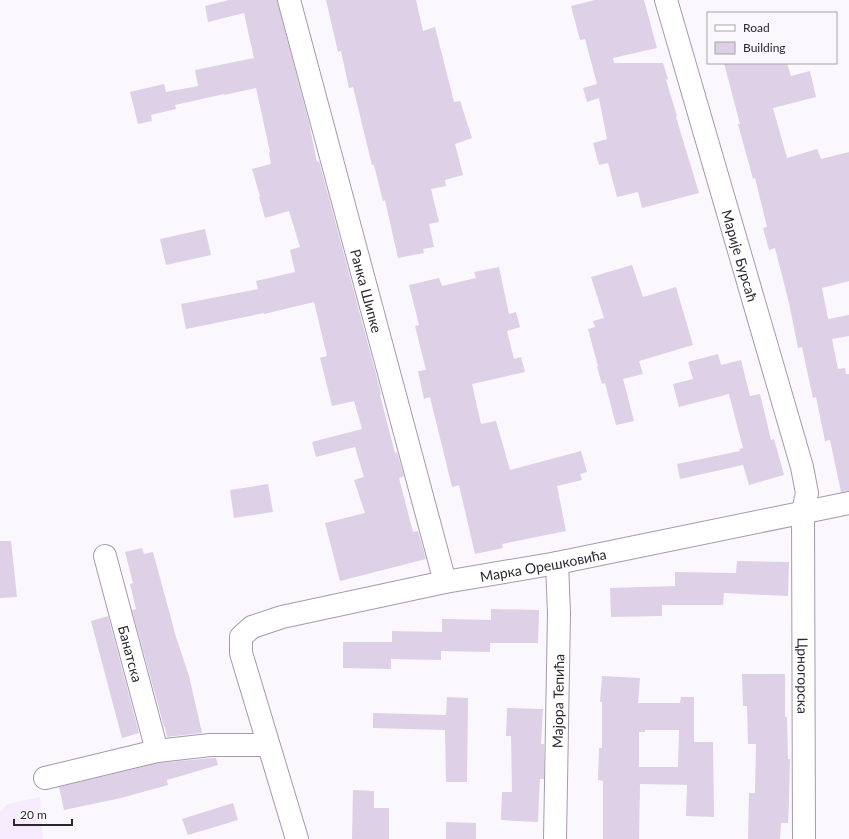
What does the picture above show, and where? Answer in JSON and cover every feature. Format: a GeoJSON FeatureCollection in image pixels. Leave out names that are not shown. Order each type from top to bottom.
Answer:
{"type":"FeatureCollection","features":[{"type":"Feature","properties":{"kind":"street","name":"Ранка Шипке"},"geometry":{"type":"LineString","coordinates":[[289,0],[445,582]]}},
{"type":"Feature","properties":{"kind":"street","name":"Марије Бурсаћ"},"geometry":{"type":"LineString","coordinates":[[666,0],[802,467],[807,493],[803,512]]}},
{"type":"Feature","properties":{"kind":"street","name":"Марка Орешковића"},"geometry":{"type":"LineString","coordinates":[[268,745],[241,653],[241,637],[252,627],[282,617],[445,582],[557,563],[849,503]]}},
{"type":"Feature","properties":{"kind":"street","name":"Црногорска"},"geometry":{"type":"LineString","coordinates":[[803,512],[804,839]]}},
{"type":"Feature","properties":{"kind":"street","name":"Банатска"},"geometry":{"type":"LineString","coordinates":[[105,556],[157,750]]}},
{"type":"Feature","properties":{"kind":"street","name":"Мајора Тепића"},"geometry":{"type":"LineString","coordinates":[[555,839],[559,613],[557,563]]}},
{"type":"Feature","properties":{"kind":"street"},"geometry":{"type":"LineString","coordinates":[[45,778],[157,750],[210,745],[268,745],[296,839]]}},
{"type":"Feature","properties":{"kind":"shaded area"},"geometry":{"type":"Polygon","coordinates":[[[40,797],[43,839],[0,839],[0,812],[7,804],[40,797]]]}},
{"type":"Feature","properties":{"kind":"building"},"geometry":{"type":"Polygon","coordinates":[[[229,0],[277,0],[309,123],[317,162],[319,161],[376,374],[395,453],[397,452],[404,476],[399,478],[413,532],[418,531],[426,559],[340,581],[325,523],[365,513],[354,480],[364,477],[355,447],[316,457],[312,442],[362,429],[354,401],[332,406],[320,358],[327,356],[314,302],[264,314],[186,329],[181,304],[258,289],[256,281],[295,272],[290,250],[300,247],[289,211],[265,218],[259,197],[260,196],[252,169],[271,164],[270,152],[256,88],[175,105],[176,109],[151,115],[152,121],[138,124],[130,92],[164,84],[166,92],[198,86],[195,70],[254,58],[244,13],[208,22],[205,6],[229,0]]]}},
{"type":"Feature","properties":{"kind":"building"},"geometry":{"type":"Polygon","coordinates":[[[326,0],[416,0],[423,31],[435,27],[454,102],[460,101],[472,138],[455,144],[463,175],[445,180],[446,186],[431,189],[439,222],[429,224],[434,247],[423,249],[424,253],[398,258],[385,200],[383,201],[374,165],[372,165],[353,87],[349,88],[341,51],[338,52],[326,0]]]}},
{"type":"Feature","properties":{"kind":"building"},"geometry":{"type":"Polygon","coordinates":[[[595,0],[644,0],[657,48],[613,58],[614,63],[663,63],[668,79],[666,80],[677,116],[676,117],[699,193],[642,208],[638,192],[617,197],[608,163],[599,165],[593,143],[607,139],[599,98],[587,102],[583,88],[597,84],[585,39],[580,40],[571,6],[595,0]]]}},
{"type":"Feature","properties":{"kind":"building"},"geometry":{"type":"Polygon","coordinates":[[[724,64],[787,64],[791,76],[810,71],[816,97],[773,108],[787,158],[817,149],[821,159],[849,152],[849,281],[822,288],[828,319],[849,315],[849,336],[832,339],[838,369],[845,368],[846,374],[849,374],[849,491],[841,492],[830,440],[825,441],[816,397],[813,398],[802,347],[798,348],[789,303],[775,248],[769,250],[763,228],[767,227],[755,178],[753,179],[738,124],[740,124],[724,64]]]}},
{"type":"Feature","properties":{"kind":"building"},"geometry":{"type":"Polygon","coordinates":[[[205,229],[211,255],[166,265],[160,239],[205,229]]]}},
{"type":"Feature","properties":{"kind":"building"},"geometry":{"type":"Polygon","coordinates":[[[632,265],[643,297],[676,287],[693,345],[639,361],[643,374],[623,379],[634,421],[616,425],[605,383],[602,384],[597,367],[598,366],[588,329],[595,327],[593,321],[604,318],[591,277],[632,265]]]}},
{"type":"Feature","properties":{"kind":"building"},"geometry":{"type":"Polygon","coordinates":[[[499,267],[509,314],[516,312],[520,327],[507,331],[514,359],[521,357],[525,372],[472,384],[481,424],[496,421],[510,470],[581,451],[587,472],[580,474],[582,480],[557,486],[566,531],[502,544],[503,548],[475,554],[459,485],[452,487],[430,397],[424,399],[418,371],[426,370],[415,326],[419,325],[409,285],[439,278],[442,286],[476,278],[474,272],[499,267]]]}},
{"type":"Feature","properties":{"kind":"building"},"geometry":{"type":"Polygon","coordinates":[[[718,354],[721,365],[741,360],[750,396],[760,394],[771,440],[774,439],[784,475],[749,485],[743,465],[680,479],[677,464],[740,451],[739,449],[743,448],[729,394],[679,407],[673,384],[693,379],[688,362],[718,354]]]}},
{"type":"Feature","properties":{"kind":"building"},"geometry":{"type":"Polygon","coordinates":[[[268,484],[273,512],[234,518],[230,490],[268,484]]]}},
{"type":"Feature","properties":{"kind":"building"},"geometry":{"type":"Polygon","coordinates":[[[0,541],[11,541],[17,597],[0,598],[0,541]]]}},
{"type":"Feature","properties":{"kind":"building"},"geometry":{"type":"Polygon","coordinates":[[[142,548],[144,554],[153,552],[176,637],[189,676],[202,733],[167,737],[132,610],[136,609],[130,584],[133,583],[125,552],[142,548]]]}},
{"type":"Feature","properties":{"kind":"building"},"geometry":{"type":"Polygon","coordinates":[[[737,561],[789,562],[788,596],[724,593],[723,605],[662,605],[662,616],[611,617],[610,588],[675,586],[675,572],[736,573],[737,561]]]}},
{"type":"Feature","properties":{"kind":"building"},"geometry":{"type":"Polygon","coordinates":[[[491,609],[539,610],[538,643],[490,643],[490,652],[441,651],[441,660],[391,659],[391,669],[343,668],[343,642],[392,642],[392,631],[442,632],[442,619],[491,620],[491,609]]]}},
{"type":"Feature","properties":{"kind":"building"},"geometry":{"type":"Polygon","coordinates":[[[108,616],[139,733],[122,738],[91,621],[108,616]]]}},
{"type":"Feature","properties":{"kind":"building"},"geometry":{"type":"Polygon","coordinates":[[[742,674],[785,674],[785,717],[787,717],[788,759],[790,759],[789,801],[788,823],[781,823],[780,839],[748,839],[749,793],[755,793],[756,744],[748,744],[747,706],[743,706],[742,674]]]}},
{"type":"Feature","properties":{"kind":"building"},"geometry":{"type":"Polygon","coordinates":[[[602,676],[640,678],[638,703],[680,703],[681,697],[694,697],[694,742],[713,742],[714,817],[686,816],[687,785],[640,784],[639,839],[603,839],[603,781],[598,780],[599,748],[602,748],[602,702],[600,702],[602,676]],[[645,730],[645,732],[639,732],[639,767],[678,767],[679,730],[645,730]]]}},
{"type":"Feature","properties":{"kind":"building"},"geometry":{"type":"Polygon","coordinates":[[[447,697],[468,698],[467,782],[446,782],[445,730],[373,728],[373,713],[446,715],[447,697]]]}},
{"type":"Feature","properties":{"kind":"building"},"geometry":{"type":"Polygon","coordinates":[[[507,708],[543,709],[541,744],[544,744],[544,779],[540,779],[538,822],[501,820],[502,792],[512,792],[511,736],[506,736],[507,708]]]}},
{"type":"Feature","properties":{"kind":"building"},"geometry":{"type":"Polygon","coordinates":[[[216,758],[218,765],[167,780],[168,785],[121,798],[64,810],[59,787],[159,763],[216,758]]]}},
{"type":"Feature","properties":{"kind":"building"},"geometry":{"type":"Polygon","coordinates":[[[353,790],[374,791],[374,808],[389,808],[389,839],[352,839],[353,790]]]}},
{"type":"Feature","properties":{"kind":"building"},"geometry":{"type":"Polygon","coordinates":[[[233,803],[238,820],[188,835],[182,819],[233,803]]]}},
{"type":"Feature","properties":{"kind":"building"},"geometry":{"type":"Polygon","coordinates":[[[446,822],[476,823],[476,839],[446,839],[446,822]]]}}]}
